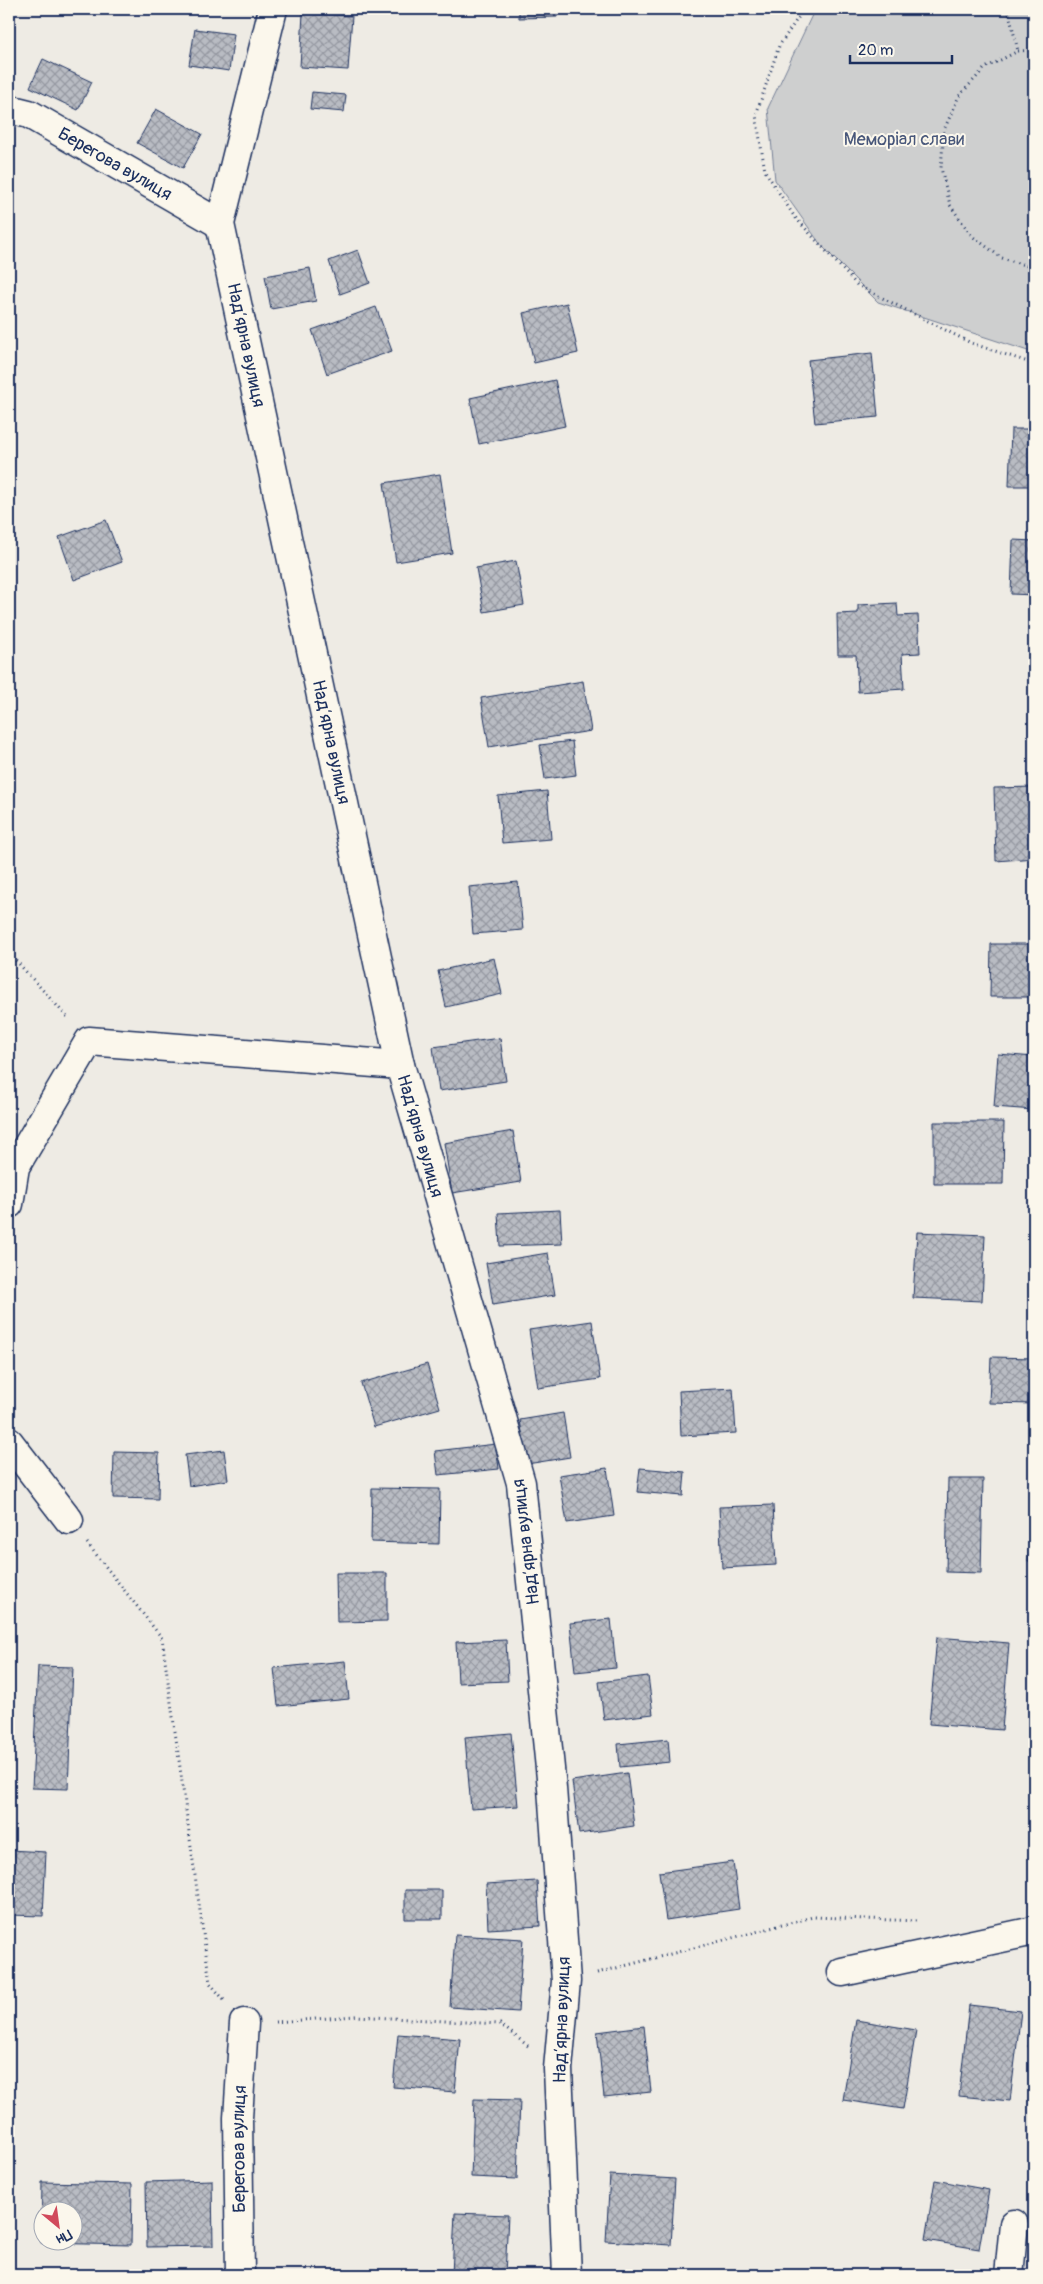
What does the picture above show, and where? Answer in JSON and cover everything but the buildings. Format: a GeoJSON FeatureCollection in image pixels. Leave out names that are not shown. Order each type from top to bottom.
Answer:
{"type":"FeatureCollection","features":[{"type":"Feature","properties":{"kind":"street","name":"Надʼярна вулиця"},"geometry":{"type":"LineString","coordinates":[[273,9],[220,224],[400,1065],[521,1483],[552,1788],[566,1981],[558,2069],[567,2275]]}},
{"type":"Feature","properties":{"kind":"street","name":"Берегова вулиця"},"geometry":{"type":"LineString","coordinates":[[9,109],[29,114],[220,224]]}},
{"type":"Feature","properties":{"kind":"street"},"geometry":{"type":"LineString","coordinates":[[9,1204],[15,1167],[89,1042],[400,1065]]}},
{"type":"Feature","properties":{"kind":"street"},"geometry":{"type":"LineString","coordinates":[[9,1442],[69,1520]]}},
{"type":"Feature","properties":{"kind":"street"},"geometry":{"type":"LineString","coordinates":[[842,1972],[1034,1931]]}},
{"type":"Feature","properties":{"kind":"street","name":"Берегова вулиця"},"geometry":{"type":"LineString","coordinates":[[240,2275],[238,2118],[244,2024]]}},
{"type":"Feature","properties":{"kind":"street"},"geometry":{"type":"LineString","coordinates":[[1009,2275],[1014,2224]]}},
{"type":"Feature","properties":{"kind":"path"},"geometry":{"type":"LineString","coordinates":[[804,9],[779,46],[756,115],[765,171],[794,216],[857,285],[971,343],[1034,364]]}},
{"type":"Feature","properties":{"kind":"path"},"geometry":{"type":"LineString","coordinates":[[1008,9],[1018,51]]}},
{"type":"Feature","properties":{"kind":"path"},"geometry":{"type":"LineString","coordinates":[[1034,50],[1018,51],[985,68],[959,96],[944,130],[941,168],[950,205],[972,236],[1002,258],[1034,268]]}},
{"type":"Feature","properties":{"kind":"path"},"geometry":{"type":"LineString","coordinates":[[9,953],[89,1042]]}},
{"type":"Feature","properties":{"kind":"path"},"geometry":{"type":"LineString","coordinates":[[69,1520],[162,1638],[210,1983],[244,2024],[354,2016],[500,2024],[558,2069]]}},
{"type":"Feature","properties":{"kind":"path"},"geometry":{"type":"LineString","coordinates":[[566,1981],[813,1917],[928,1922]]}},
{"type":"Feature","properties":{"kind":"green space","name":"Меморіал слави"},"geometry":{"type":"Polygon","coordinates":[[[819,9],[1034,9],[1034,353],[878,302],[821,245],[775,180],[768,108],[813,13],[819,9]]]}}]}
